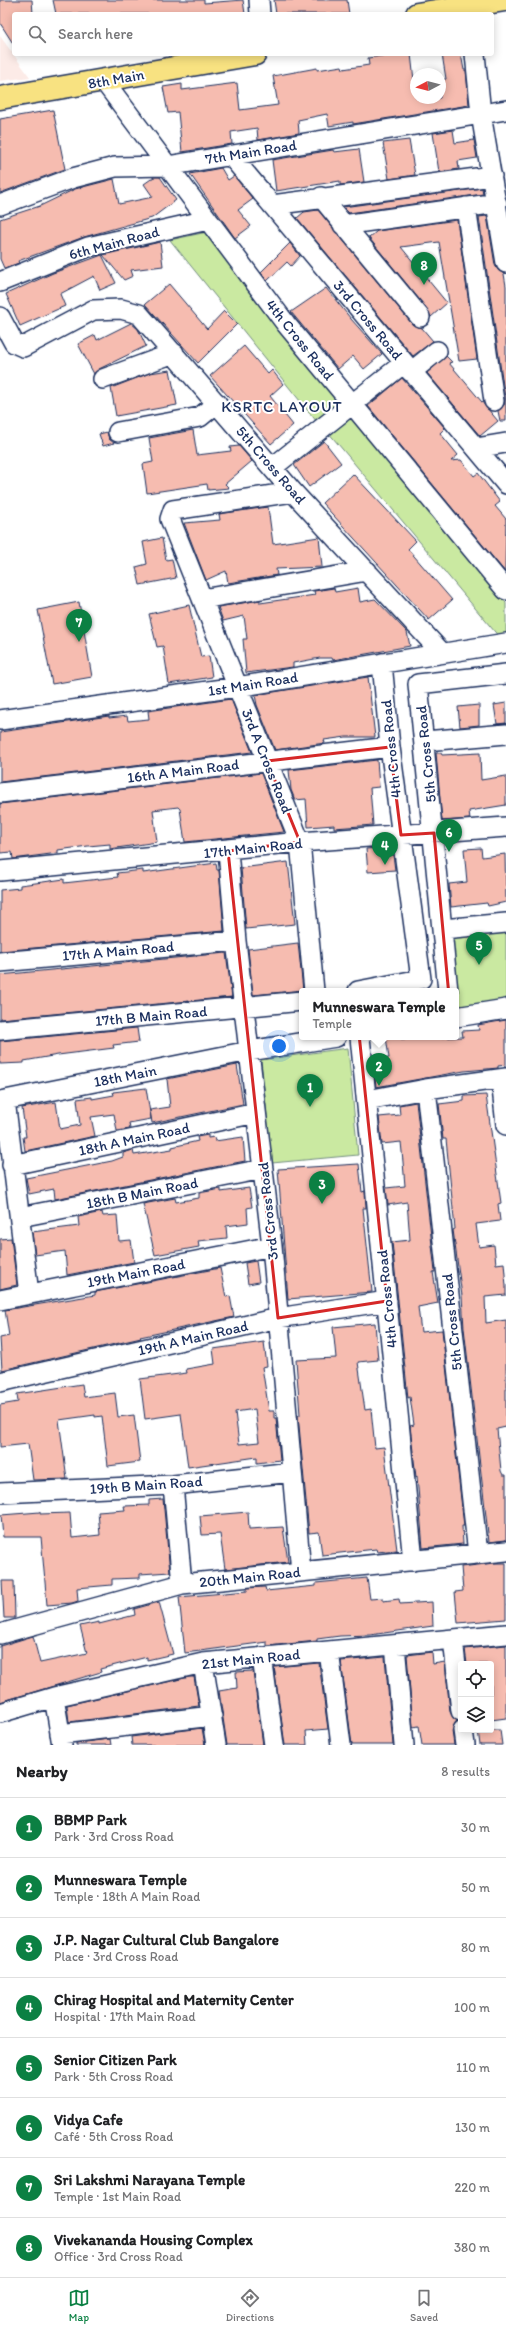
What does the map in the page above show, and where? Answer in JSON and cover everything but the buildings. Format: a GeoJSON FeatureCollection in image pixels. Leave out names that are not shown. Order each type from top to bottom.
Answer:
{"type":"FeatureCollection","features":[{"type":"Feature","properties":{"kind":"main road"},"geometry":{"type":"LineString","coordinates":[[430,12],[505,0]]}},
{"type":"Feature","properties":{"kind":"main road"},"geometry":{"type":"LineString","coordinates":[[494,15],[506,13]]}},
{"type":"Feature","properties":{"kind":"main road"},"geometry":{"type":"LineString","coordinates":[[0,87],[178,56]]}},
{"type":"Feature","properties":{"kind":"main road","name":"8th Main"},"geometry":{"type":"LineString","coordinates":[[0,98],[244,56]]}},
{"type":"Feature","properties":{"kind":"street"},"geometry":{"type":"LineString","coordinates":[[259,0],[260,12]]}},
{"type":"Feature","properties":{"kind":"street"},"geometry":{"type":"LineString","coordinates":[[475,56],[481,114],[506,263]]}},
{"type":"Feature","properties":{"kind":"street","name":"4th Cross Road"},"geometry":{"type":"LineString","coordinates":[[104,81],[286,324],[506,590]]}},
{"type":"Feature","properties":{"kind":"street","name":"7th Main Road"},"geometry":{"type":"LineString","coordinates":[[0,205],[73,178],[115,167],[168,166],[506,110]]}},
{"type":"Feature","properties":{"kind":"street","name":"3rd Cross Road"},"geometry":{"type":"LineString","coordinates":[[231,156],[506,484]]}},
{"type":"Feature","properties":{"kind":"street"},"geometry":{"type":"LineString","coordinates":[[272,205],[321,197],[492,176]]}},
{"type":"Feature","properties":{"kind":"street"},"geometry":{"type":"LineString","coordinates":[[321,197],[420,318]]}},
{"type":"Feature","properties":{"kind":"street"},"geometry":{"type":"LineString","coordinates":[[343,225],[497,203]]}},
{"type":"Feature","properties":{"kind":"street"},"geometry":{"type":"LineString","coordinates":[[466,208],[494,401]]}},
{"type":"Feature","properties":{"kind":"street","name":"6th Main Road"},"geometry":{"type":"LineString","coordinates":[[0,282],[88,247],[208,220]]}},
{"type":"Feature","properties":{"kind":"street","name":"5th Cross Road"},"geometry":{"type":"LineString","coordinates":[[0,316],[14,343],[23,347],[93,310],[121,308],[139,314],[273,467],[293,492],[442,654]]}},
{"type":"Feature","properties":{"kind":"street"},"geometry":{"type":"LineString","coordinates":[[273,467],[352,404],[407,367],[437,351]]}},
{"type":"Feature","properties":{"kind":"street"},"geometry":{"type":"LineString","coordinates":[[103,379],[174,354]]}},
{"type":"Feature","properties":{"kind":"street"},"geometry":{"type":"LineString","coordinates":[[118,432],[200,417],[217,403]]}},
{"type":"Feature","properties":{"kind":"street"},"geometry":{"type":"LineString","coordinates":[[476,448],[506,443]]}},
{"type":"Feature","properties":{"kind":"street","name":"3rd A Cross Road"},"geometry":{"type":"LineString","coordinates":[[293,492],[173,510],[170,518],[300,842],[314,988]]}},
{"type":"Feature","properties":{"kind":"street"},"geometry":{"type":"LineString","coordinates":[[202,599],[366,571]]}},
{"type":"Feature","properties":{"kind":"street","name":"1st Main Road"},"geometry":{"type":"LineString","coordinates":[[0,720],[237,687],[506,643]]}},
{"type":"Feature","properties":{"kind":"street","name":"4th Cross Road"},"geometry":{"type":"LineString","coordinates":[[374,988],[421,979],[390,747],[382,663]]}},
{"type":"Feature","properties":{"kind":"street","name":"5th Cross Road"},"geometry":{"type":"LineString","coordinates":[[448,988],[425,741],[418,684],[506,674]]}},
{"type":"Feature","properties":{"kind":"street"},"geometry":{"type":"LineString","coordinates":[[425,741],[506,734]]}},
{"type":"Feature","properties":{"kind":"street","name":"16th A Main Road"},"geometry":{"type":"LineString","coordinates":[[0,793],[390,747]]}},
{"type":"Feature","properties":{"kind":"street","name":"17th Main Road"},"geometry":{"type":"LineString","coordinates":[[0,871],[228,851],[300,842],[506,827]]}},
{"type":"Feature","properties":{"kind":"street","name":"3rd Cross Road"},"geometry":{"type":"LineString","coordinates":[[228,851],[236,941],[272,1246],[301,1572]]}},
{"type":"Feature","properties":{"kind":"street"},"geometry":{"type":"LineString","coordinates":[[443,929],[506,923]]}},
{"type":"Feature","properties":{"kind":"street","name":"17th A Main Road"},"geometry":{"type":"LineString","coordinates":[[0,962],[236,941]]}},
{"type":"Feature","properties":{"kind":"street","name":"17th B Main Road"},"geometry":{"type":"LineString","coordinates":[[0,1030],[299,1001]]}},
{"type":"Feature","properties":{"kind":"street"},"geometry":{"type":"LineString","coordinates":[[459,1017],[506,1009]]}},
{"type":"Feature","properties":{"kind":"street","name":"18th Main"},"geometry":{"type":"LineString","coordinates":[[3,1101],[249,1051],[317,1040]]}},
{"type":"Feature","properties":{"kind":"street","name":"4th Cross Road"},"geometry":{"type":"LineString","coordinates":[[360,1040],[368,1100],[413,1561]]}},
{"type":"Feature","properties":{"kind":"street"},"geometry":{"type":"LineString","coordinates":[[368,1100],[426,1089],[504,1079],[506,1125]]}},
{"type":"Feature","properties":{"kind":"street","name":"5th Cross Road"},"geometry":{"type":"LineString","coordinates":[[426,1089],[478,1554]]}},
{"type":"Feature","properties":{"kind":"street"},"geometry":{"type":"LineString","coordinates":[[3,1101],[20,1217],[29,1294]]}},
{"type":"Feature","properties":{"kind":"street","name":"18th A Main Road"},"geometry":{"type":"LineString","coordinates":[[12,1165],[256,1113]]}},
{"type":"Feature","properties":{"kind":"street","name":"18th B Main Road"},"geometry":{"type":"LineString","coordinates":[[20,1217],[263,1169]]}},
{"type":"Feature","properties":{"kind":"street","name":"19th Main Road"},"geometry":{"type":"LineString","coordinates":[[0,1300],[272,1246]]}},
{"type":"Feature","properties":{"kind":"street","name":"19th A Main Road"},"geometry":{"type":"LineString","coordinates":[[0,1382],[278,1318],[387,1301]]}},
{"type":"Feature","properties":{"kind":"street","name":"19th B Main Road"},"geometry":{"type":"LineString","coordinates":[[0,1493],[172,1485],[292,1472]]}},
{"type":"Feature","properties":{"kind":"street"},"geometry":{"type":"LineString","coordinates":[[172,1485],[182,1584]]}},
{"type":"Feature","properties":{"kind":"street","name":"20th Main Road"},"geometry":{"type":"LineString","coordinates":[[0,1634],[182,1584],[506,1551]]}},
{"type":"Feature","properties":{"kind":"street","name":"21st Main Road"},"geometry":{"type":"LineString","coordinates":[[0,1713],[54,1697],[203,1663],[506,1634]]}},
{"type":"Feature","properties":{"kind":"street"},"geometry":{"type":"LineString","coordinates":[[453,1639],[459,1697]]}},
{"type":"Feature","properties":{"kind":"street"},"geometry":{"type":"LineString","coordinates":[[395,1645],[404,1745]]}},
{"type":"Feature","properties":{"kind":"street"},"geometry":{"type":"LineString","coordinates":[[330,1651],[341,1745]]}},
{"type":"Feature","properties":{"kind":"street"},"geometry":{"type":"LineString","coordinates":[[262,1657],[274,1745]]}},
{"type":"Feature","properties":{"kind":"street"},"geometry":{"type":"LineString","coordinates":[[203,1663],[216,1745]]}},
{"type":"Feature","properties":{"kind":"street"},"geometry":{"type":"LineString","coordinates":[[54,1697],[61,1740],[212,1716]]}},
{"type":"Feature","properties":{"kind":"street"},"geometry":{"type":"LineString","coordinates":[[463,1733],[465,1745]]}},
{"type":"Feature","properties":{"kind":"highlighted area"},"geometry":{"type":"Polygon","coordinates":[[[390,747],[401,835],[434,833],[451,1018],[359,1034],[387,1301],[278,1318],[228,851],[300,842],[267,761],[390,747]]]}},
{"type":"Feature","properties":{"kind":"shaded area"},"geometry":{"type":"Polygon","coordinates":[[[0,36],[12,52],[12,56],[15,56],[30,77],[0,81],[0,36]]]}},
{"type":"Feature","properties":{"kind":"green space"},"geometry":{"type":"Polygon","coordinates":[[[207,232],[343,402],[317,422],[170,240],[207,232]]]}},
{"type":"Feature","properties":{"kind":"green space"},"geometry":{"type":"Polygon","coordinates":[[[350,413],[506,603],[506,637],[500,638],[328,432],[350,413]]]}},
{"type":"Feature","properties":{"kind":"green space"},"geometry":{"type":"Polygon","coordinates":[[[506,920],[506,1001],[459,1008],[459,988],[456,988],[447,929],[506,920]]]}},
{"type":"Feature","properties":{"kind":"green space"},"geometry":{"type":"Polygon","coordinates":[[[348,1048],[358,1155],[272,1163],[261,1060],[348,1048]]]}},
{"type":"Feature","properties":{"kind":"place","name":"Vivekananda Housing Complex"},"geometry":{"type":"Point","coordinates":[424,285]}},
{"type":"Feature","properties":{"kind":"place","name":"Sri Lakshmi Narayana Temple"},"geometry":{"type":"Point","coordinates":[79,642]}},
{"type":"Feature","properties":{"kind":"place","name":"Vidya Cafe"},"geometry":{"type":"Point","coordinates":[449,852]}},
{"type":"Feature","properties":{"kind":"place","name":"Chirag Hospital and Maternity Center"},"geometry":{"type":"Point","coordinates":[385,865]}},
{"type":"Feature","properties":{"kind":"place","name":"Senior Citizen Park"},"geometry":{"type":"Point","coordinates":[479,965]}},
{"type":"Feature","properties":{"kind":"place","name":"Munneswara Temple"},"geometry":{"type":"Point","coordinates":[379,1086]}},
{"type":"Feature","properties":{"kind":"place","name":"BBMP Park"},"geometry":{"type":"Point","coordinates":[310,1107]}},
{"type":"Feature","properties":{"kind":"place","name":"J.P. Nagar Cultural Club Bangalore"},"geometry":{"type":"Point","coordinates":[322,1204]}},
{"type":"Feature","properties":{"kind":"district","name":"KSRTC LAYOUT"},"geometry":{"type":"Point","coordinates":[282,406]}}]}
